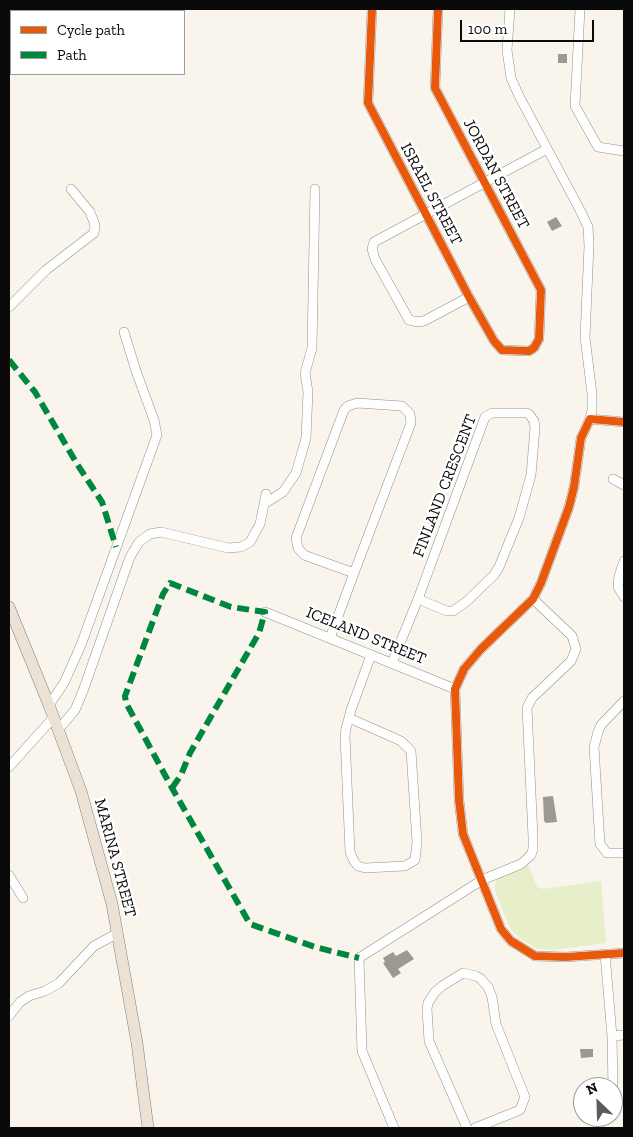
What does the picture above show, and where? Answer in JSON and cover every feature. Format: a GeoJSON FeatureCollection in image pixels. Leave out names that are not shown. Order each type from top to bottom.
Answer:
{"type":"FeatureCollection","features":[{"type":"Feature","properties":{"kind":"main road","name":"MARINA STREET"},"geometry":{"type":"LineString","coordinates":[[9,607],[49,704],[81,791],[112,904],[137,1043],[148,1128]]}},
{"type":"Feature","properties":{"kind":"street","name":"ISRAEL STREET"},"geometry":{"type":"LineString","coordinates":[[372,9],[368,103],[469,297],[500,349],[505,351],[524,351],[534,348]]}},
{"type":"Feature","properties":{"kind":"street","name":"JORDAN STREET"},"geometry":{"type":"LineString","coordinates":[[438,9],[435,88],[542,290],[539,339],[534,348]]}},
{"type":"Feature","properties":{"kind":"street"},"geometry":{"type":"LineString","coordinates":[[510,9],[507,50],[511,78],[583,216],[589,233],[585,337],[592,394],[592,410],[581,438],[569,507],[541,583],[533,599],[481,649],[464,669],[455,689],[458,800],[463,834],[501,929],[510,941],[535,956],[542,958],[624,953]]}},
{"type":"Feature","properties":{"kind":"street"},"geometry":{"type":"LineString","coordinates":[[580,9],[576,106],[598,146],[624,150]]}},
{"type":"Feature","properties":{"kind":"street"},"geometry":{"type":"LineString","coordinates":[[469,297],[424,321],[413,322],[406,318],[375,259],[372,249],[374,242],[547,149]]}},
{"type":"Feature","properties":{"kind":"street"},"geometry":{"type":"LineString","coordinates":[[9,307],[46,270],[94,233],[95,225],[90,212],[71,189]]}},
{"type":"Feature","properties":{"kind":"street"},"geometry":{"type":"LineString","coordinates":[[264,504],[283,492],[296,473],[306,438],[308,392],[305,373],[312,348],[315,189]]}},
{"type":"Feature","properties":{"kind":"street"},"geometry":{"type":"LineString","coordinates":[[49,704],[64,683],[81,645],[156,435],[154,420],[136,372],[124,332]]}},
{"type":"Feature","properties":{"kind":"street"},"geometry":{"type":"LineString","coordinates":[[330,638],[411,422],[410,414],[402,406],[358,403],[348,406],[344,410],[296,538],[298,548],[304,556],[354,573]]}},
{"type":"Feature","properties":{"kind":"street","name":"FINLAND CRESCENT"},"geometry":{"type":"LineString","coordinates":[[392,663],[486,417],[492,413],[529,414],[534,421],[531,475],[519,518],[499,567],[494,575],[466,602],[453,611],[447,611],[418,599]]}},
{"type":"Feature","properties":{"kind":"street"},"geometry":{"type":"LineString","coordinates":[[590,418],[624,422]]}},
{"type":"Feature","properties":{"kind":"street"},"geometry":{"type":"LineString","coordinates":[[613,478],[624,485]]}},
{"type":"Feature","properties":{"kind":"street"},"geometry":{"type":"LineString","coordinates":[[58,730],[75,710],[130,557],[139,542],[150,534],[161,532],[228,548],[241,547],[254,538],[260,524],[266,494]]}},
{"type":"Feature","properties":{"kind":"street"},"geometry":{"type":"LineString","coordinates":[[624,561],[618,576],[620,592],[624,597]]}},
{"type":"Feature","properties":{"kind":"street"},"geometry":{"type":"LineString","coordinates":[[394,1128],[362,1051],[359,958],[482,880],[521,864],[531,856],[533,837],[527,708],[532,698],[571,661],[576,650],[572,636],[533,599]]}},
{"type":"Feature","properties":{"kind":"street","name":"ICELAND STREET"},"geometry":{"type":"LineString","coordinates":[[265,612],[455,689]]}},
{"type":"Feature","properties":{"kind":"street"},"geometry":{"type":"LineString","coordinates":[[349,718],[400,741],[411,751],[418,842],[415,860],[405,866],[365,868],[358,866],[351,857],[345,736],[349,718],[371,655]]}},
{"type":"Feature","properties":{"kind":"street"},"geometry":{"type":"LineString","coordinates":[[624,701],[601,725],[594,747],[600,844],[607,853],[624,853]]}},
{"type":"Feature","properties":{"kind":"street"},"geometry":{"type":"LineString","coordinates":[[9,768],[54,717]]}},
{"type":"Feature","properties":{"kind":"street"},"geometry":{"type":"LineString","coordinates":[[9,875],[23,898]]}},
{"type":"Feature","properties":{"kind":"street"},"geometry":{"type":"LineString","coordinates":[[9,1016],[20,1002],[59,983],[94,946],[118,933]]}},
{"type":"Feature","properties":{"kind":"street"},"geometry":{"type":"LineString","coordinates":[[605,954],[612,1036],[613,1077]]}},
{"type":"Feature","properties":{"kind":"street"},"geometry":{"type":"LineString","coordinates":[[467,1128],[429,1041],[427,1009],[428,1003],[435,992],[463,973],[476,976],[488,987],[492,997],[496,1024],[525,1097],[520,1110],[475,1128]]}},
{"type":"Feature","properties":{"kind":"street"},"geometry":{"type":"LineString","coordinates":[[612,1036],[624,1035]]}},
{"type":"Feature","properties":{"kind":"green space"},"geometry":{"type":"Polygon","coordinates":[[[529,866],[537,887],[543,889],[601,881],[606,943],[552,950],[536,948],[514,933],[508,924],[495,890],[495,884],[503,875],[529,866]]]}},
{"type":"Feature","properties":{"kind":"building"},"geometry":{"type":"Polygon","coordinates":[[[558,54],[567,54],[567,63],[558,63],[558,54]]]}},
{"type":"Feature","properties":{"kind":"building"},"geometry":{"type":"Polygon","coordinates":[[[556,217],[562,226],[552,231],[547,222],[556,217]]]}},
{"type":"Feature","properties":{"kind":"building"},"geometry":{"type":"Polygon","coordinates":[[[553,796],[557,822],[546,823],[544,821],[543,797],[553,796]]]}},
{"type":"Feature","properties":{"kind":"building"},"geometry":{"type":"Polygon","coordinates":[[[407,950],[414,959],[398,969],[401,973],[393,978],[383,963],[385,962],[383,958],[393,952],[396,956],[407,950]]]}},
{"type":"Feature","properties":{"kind":"building"},"geometry":{"type":"Polygon","coordinates":[[[580,1049],[593,1049],[593,1057],[581,1058],[580,1049]]]}},
{"type":"Feature","properties":{"kind":"marked path"},"geometry":{"type":"LineString","coordinates":[[9,360],[35,392],[77,464],[102,502],[116,547]]}},
{"type":"Feature","properties":{"kind":"marked path"},"geometry":{"type":"LineString","coordinates":[[172,788],[259,633],[265,612],[231,607],[170,583],[163,594],[125,696],[126,703],[172,788],[250,924],[315,947],[359,958]]}},
{"type":"Feature","properties":{"kind":"cycle path"},"geometry":{"type":"LineString","coordinates":[[372,9],[368,103],[469,297],[494,341],[502,350],[529,351],[534,348],[539,339],[541,290],[435,88],[438,9]]}},
{"type":"Feature","properties":{"kind":"cycle path"},"geometry":{"type":"LineString","coordinates":[[624,422],[590,419],[581,438],[569,507],[541,583],[533,599],[481,649],[464,669],[455,689],[459,800],[463,834],[501,929],[511,941],[535,956],[566,957],[624,953]]}}]}
